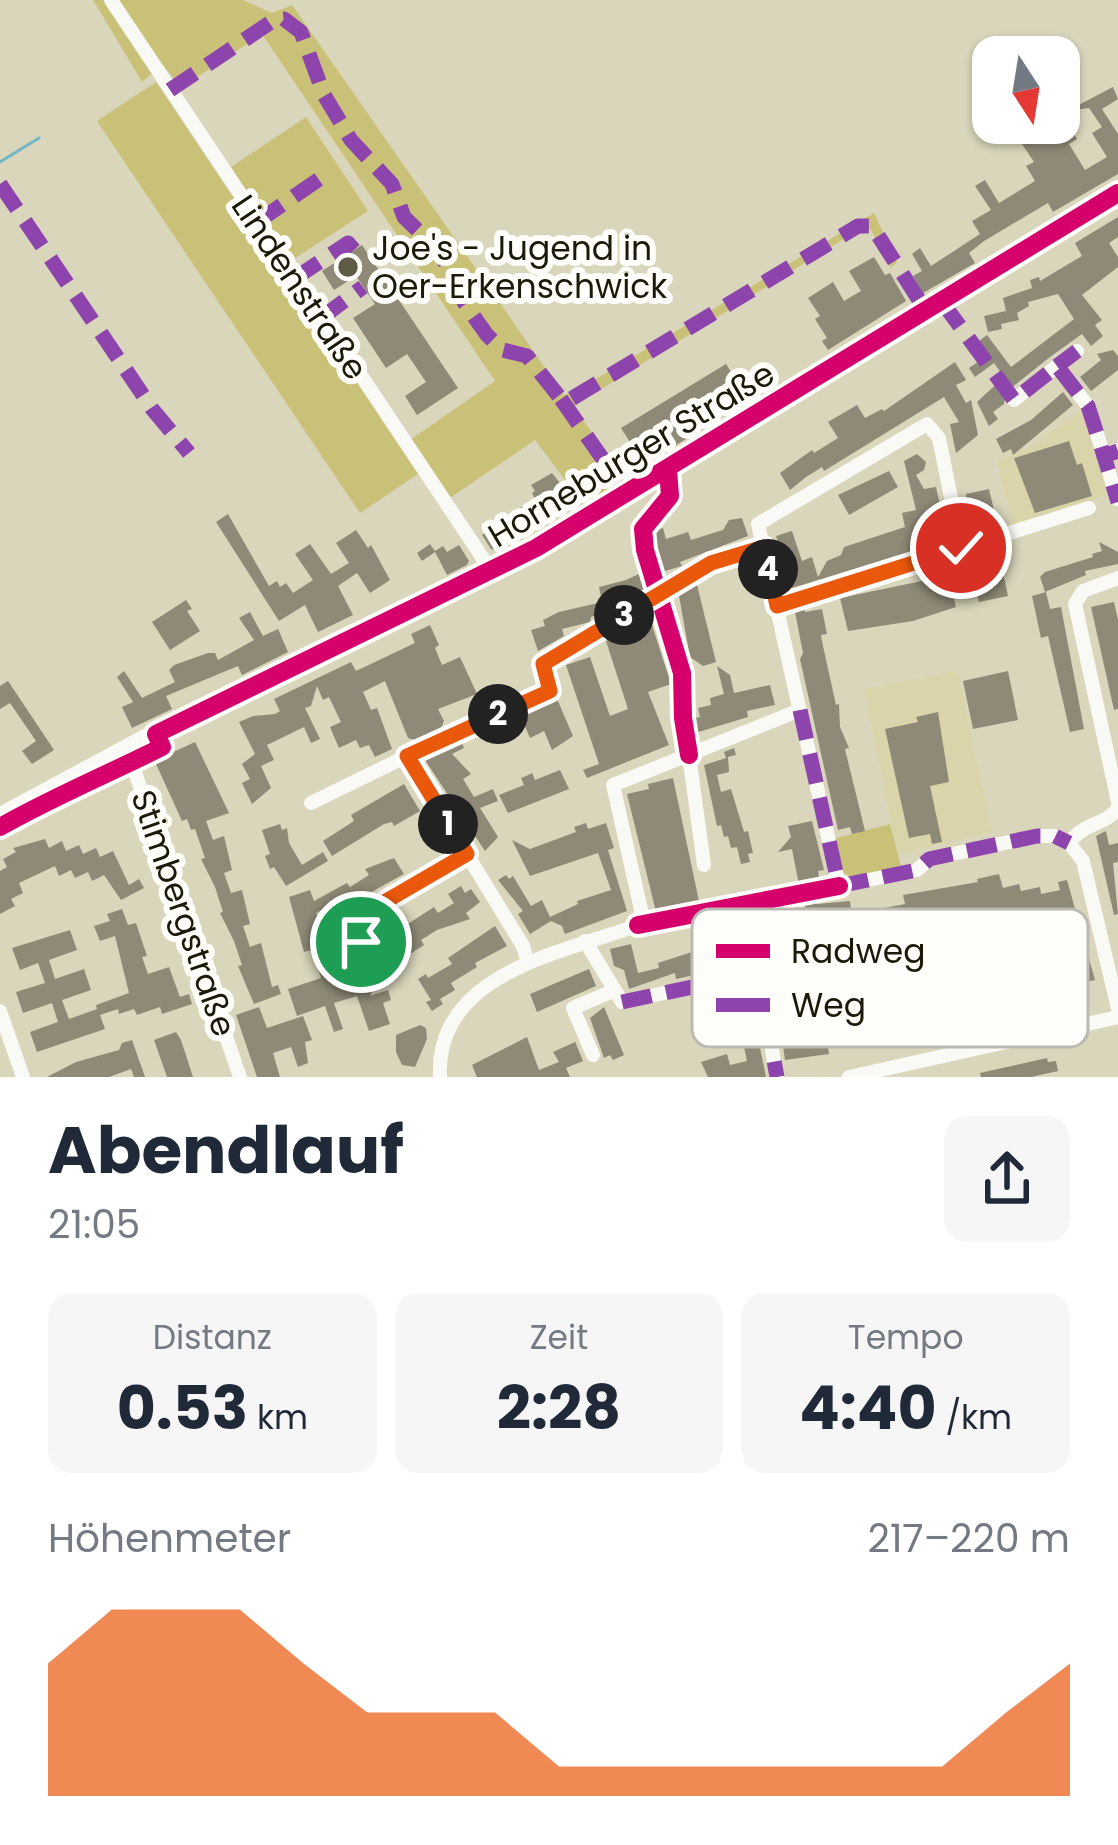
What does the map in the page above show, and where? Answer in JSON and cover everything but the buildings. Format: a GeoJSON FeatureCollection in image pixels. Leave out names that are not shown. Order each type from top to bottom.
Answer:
{"type":"FeatureCollection","features":[{"type":"Feature","properties":{"kind":"main road","name":"Horneburger Straße"},"geometry":{"type":"LineString","coordinates":[[0,818],[127,749],[492,572],[668,470],[1118,193]]}},
{"type":"Feature","properties":{"kind":"street","name":"Lindenstraße"},"geometry":{"type":"LineString","coordinates":[[111,0],[492,572]]}},
{"type":"Feature","properties":{"kind":"street"},"geometry":{"type":"LineString","coordinates":[[1014,400],[1077,351]]}},
{"type":"Feature","properties":{"kind":"street"},"geometry":{"type":"LineString","coordinates":[[1057,366],[1088,406],[1111,453],[1117,499]]}},
{"type":"Feature","properties":{"kind":"street"},"geometry":{"type":"LineString","coordinates":[[961,548],[939,438],[927,424],[758,524],[839,886],[917,870],[929,859],[1037,836],[1055,836],[1069,843],[1083,861],[1118,1013],[1088,1020]]}},
{"type":"Feature","properties":{"kind":"street"},"geometry":{"type":"LineString","coordinates":[[777,606],[1089,508]]}},
{"type":"Feature","properties":{"kind":"street"},"geometry":{"type":"LineString","coordinates":[[311,803],[550,691],[543,664],[711,563],[764,547]]}},
{"type":"Feature","properties":{"kind":"street"},"geometry":{"type":"LineString","coordinates":[[1069,843],[1083,826],[1108,819],[1118,805],[1075,604],[1083,591],[1118,578]]}},
{"type":"Feature","properties":{"kind":"street"},"geometry":{"type":"LineString","coordinates":[[440,1077],[447,1034],[467,1003],[493,980],[585,941],[638,925],[642,914],[613,785],[800,710]]}},
{"type":"Feature","properties":{"kind":"street","name":"Stimbergstraße"},"geometry":{"type":"LineString","coordinates":[[127,749],[240,1077]]}},
{"type":"Feature","properties":{"kind":"street"},"geometry":{"type":"LineString","coordinates":[[689,755],[704,865]]}},
{"type":"Feature","properties":{"kind":"street"},"geometry":{"type":"LineString","coordinates":[[407,756],[523,946],[528,963]]}},
{"type":"Feature","properties":{"kind":"street"},"geometry":{"type":"LineString","coordinates":[[361,942],[368,918],[381,904],[467,854]]}},
{"type":"Feature","properties":{"kind":"street"},"geometry":{"type":"LineString","coordinates":[[585,941],[622,1003],[692,988]]}},
{"type":"Feature","properties":{"kind":"street"},"geometry":{"type":"LineString","coordinates":[[593,1055],[573,1008],[615,990]]}},
{"type":"Feature","properties":{"kind":"street"},"geometry":{"type":"LineString","coordinates":[[0,1011],[23,1077]]}},
{"type":"Feature","properties":{"kind":"street"},"geometry":{"type":"LineString","coordinates":[[772,1047],[778,1077]]}},
{"type":"Feature","properties":{"kind":"street"},"geometry":{"type":"LineString","coordinates":[[849,1077],[975,1047]]}},
{"type":"Feature","properties":{"kind":"shaded area"},"geometry":{"type":"Polygon","coordinates":[[[93,0],[243,0],[272,13],[292,5],[564,395],[874,213],[897,262],[891,268],[871,230],[863,227],[574,406],[625,482],[593,500],[581,501],[535,440],[447,500],[407,442],[495,381],[262,34],[181,88],[163,65],[142,82],[93,0]]]}},
{"type":"Feature","properties":{"kind":"shaded area"},"geometry":{"type":"Polygon","coordinates":[[[156,82],[418,474],[360,513],[97,121],[156,82]]]}},
{"type":"Feature","properties":{"kind":"shaded area"},"geometry":{"type":"Polygon","coordinates":[[[306,117],[368,211],[292,260],[231,167],[306,117]]]}},
{"type":"Feature","properties":{"kind":"shaded area"},"geometry":{"type":"Polygon","coordinates":[[[1083,408],[1110,494],[1013,526],[997,461],[1035,444],[1083,408]]]}},
{"type":"Feature","properties":{"kind":"shaded area"},"geometry":{"type":"Polygon","coordinates":[[[957,670],[992,832],[897,854],[864,689],[957,670]]]}},
{"type":"Feature","properties":{"kind":"shaded area"},"geometry":{"type":"Polygon","coordinates":[[[890,824],[901,867],[851,877],[843,873],[833,839],[890,824]]]}},
{"type":"Feature","properties":{"kind":"waterway"},"geometry":{"type":"LineString","coordinates":[[0,162],[39,138]]}},
{"type":"Feature","properties":{"kind":"marked path"},"geometry":{"type":"LineString","coordinates":[[170,90],[274,20],[284,19],[301,32],[324,95],[351,140],[392,184],[404,217],[440,252],[465,304],[503,350],[527,356],[561,399],[571,399],[858,226],[872,226],[926,311]]}},
{"type":"Feature","properties":{"kind":"marked path"},"geometry":{"type":"LineString","coordinates":[[257,222],[328,173]]}},
{"type":"Feature","properties":{"kind":"marked path"},"geometry":{"type":"LineString","coordinates":[[0,184],[153,410],[189,453]]}},
{"type":"Feature","properties":{"kind":"marked path"},"geometry":{"type":"LineString","coordinates":[[294,279],[348,243],[354,250]]}},
{"type":"Feature","properties":{"kind":"marked path"},"geometry":{"type":"LineString","coordinates":[[320,319],[363,287]]}},
{"type":"Feature","properties":{"kind":"marked path"},"geometry":{"type":"LineString","coordinates":[[942,302],[1014,400],[1057,366],[1088,406],[1104,456]]}},
{"type":"Feature","properties":{"kind":"marked path"},"geometry":{"type":"LineString","coordinates":[[1057,366],[1077,351]]}},
{"type":"Feature","properties":{"kind":"marked path"},"geometry":{"type":"LineString","coordinates":[[561,399],[627,494]]}},
{"type":"Feature","properties":{"kind":"marked path"},"geometry":{"type":"LineString","coordinates":[[1118,451],[1104,456],[1118,502]]}},
{"type":"Feature","properties":{"kind":"marked path"},"geometry":{"type":"LineString","coordinates":[[800,710],[839,886],[917,870],[929,859],[1037,836],[1055,836],[1069,843]]}},
{"type":"Feature","properties":{"kind":"marked path"},"geometry":{"type":"LineString","coordinates":[[788,896],[790,909]]}},
{"type":"Feature","properties":{"kind":"marked path"},"geometry":{"type":"LineString","coordinates":[[622,1002],[692,987]]}},
{"type":"Feature","properties":{"kind":"marked path"},"geometry":{"type":"LineString","coordinates":[[772,1047],[777,1077]]}},
{"type":"Feature","properties":{"kind":"cycle path"},"geometry":{"type":"LineString","coordinates":[[0,827],[162,747],[156,734],[536,548],[1118,193]]}},
{"type":"Feature","properties":{"kind":"cycle path"},"geometry":{"type":"LineString","coordinates":[[668,470],[670,496],[643,529],[682,673],[689,755]]}},
{"type":"Feature","properties":{"kind":"cycle path"},"geometry":{"type":"LineString","coordinates":[[720,909],[839,886]]}},
{"type":"Feature","properties":{"kind":"cycle path"},"geometry":{"type":"LineString","coordinates":[[638,925],[692,915]]}},
{"type":"Feature","properties":{"kind":"place","name":"Joe's - Jugend in Oer-Erkenschwick"},"geometry":{"type":"Point","coordinates":[348,267]}},
{"type":"Feature","properties":{"kind":"route"},"geometry":{"type":"LineString","coordinates":[[361,942],[368,918],[381,904],[467,854],[407,756],[550,691],[543,664],[732,555],[764,547],[777,606],[961,548]]}}]}
